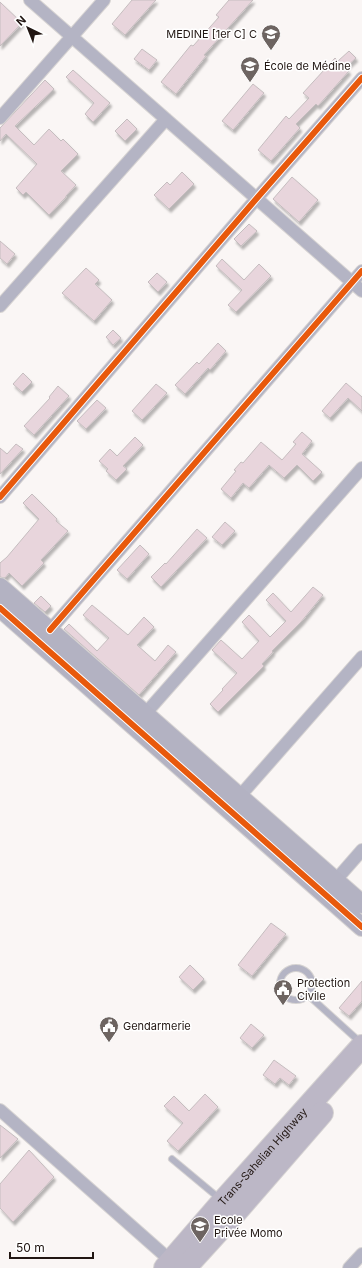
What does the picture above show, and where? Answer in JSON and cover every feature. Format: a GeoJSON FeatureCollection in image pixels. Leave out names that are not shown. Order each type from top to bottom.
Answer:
{"type":"FeatureCollection","features":[{"type":"Feature","properties":{"kind":"highway","name":"Trans-Sahelian Highway"},"geometry":{"type":"LineString","coordinates":[[229,1207],[362,1045]]}},
{"type":"Feature","properties":{"kind":"highway","name":"Trans-Sahelian Highway"},"geometry":{"type":"LineString","coordinates":[[174,1266],[362,1066]]}},
{"type":"Feature","properties":{"kind":"street"},"geometry":{"type":"LineString","coordinates":[[30,0],[362,291]]}},
{"type":"Feature","properties":{"kind":"street"},"geometry":{"type":"LineString","coordinates":[[0,118],[104,0]]}},
{"type":"Feature","properties":{"kind":"street"},"geometry":{"type":"LineString","coordinates":[[0,496],[362,78]]}},
{"type":"Feature","properties":{"kind":"street"},"geometry":{"type":"LineString","coordinates":[[0,306],[166,119]]}},
{"type":"Feature","properties":{"kind":"street"},"geometry":{"type":"LineString","coordinates":[[50,630],[362,271]]}},
{"type":"Feature","properties":{"kind":"street"},"geometry":{"type":"LineString","coordinates":[[145,714],[362,468]]}},
{"type":"Feature","properties":{"kind":"street"},"geometry":{"type":"LineString","coordinates":[[0,587],[362,904]]}},
{"type":"Feature","properties":{"kind":"street"},"geometry":{"type":"LineString","coordinates":[[0,608],[362,927]]}},
{"type":"Feature","properties":{"kind":"street"},"geometry":{"type":"LineString","coordinates":[[239,797],[362,657]]}},
{"type":"Feature","properties":{"kind":"street"},"geometry":{"type":"LineString","coordinates":[[336,881],[362,850]]}},
{"type":"Feature","properties":{"kind":"street"},"geometry":{"type":"LineString","coordinates":[[0,1110],[174,1266]]}},
{"type":"Feature","properties":{"kind":"street"},"geometry":{"type":"LineString","coordinates":[[350,1268],[362,1254]]}},
{"type":"Feature","properties":{"kind":"lane"},"geometry":{"type":"LineString","coordinates":[[293,968],[299,968],[307,972],[312,981],[312,986],[308,995],[298,1000],[292,999],[283,993],[280,983],[285,973],[293,968]]}},
{"type":"Feature","properties":{"kind":"lane"},"geometry":{"type":"LineString","coordinates":[[308,995],[362,1045]]}},
{"type":"Feature","properties":{"kind":"lane"},"geometry":{"type":"LineString","coordinates":[[172,1159],[229,1207]]}},
{"type":"Feature","properties":{"kind":"building"},"geometry":{"type":"Polygon","coordinates":[[[132,0],[156,0],[125,35],[112,24],[132,0]]]}},
{"type":"Feature","properties":{"kind":"building"},"geometry":{"type":"Polygon","coordinates":[[[229,0],[253,0],[204,55],[206,56],[176,94],[161,82],[191,45],[193,46],[219,17],[216,15],[229,0]]]}},
{"type":"Feature","properties":{"kind":"building"},"geometry":{"type":"Polygon","coordinates":[[[0,2],[22,23],[0,46],[0,2]]]}},
{"type":"Feature","properties":{"kind":"building"},"geometry":{"type":"Polygon","coordinates":[[[142,49],[157,60],[149,70],[134,59],[142,49]]]}},
{"type":"Feature","properties":{"kind":"building"},"geometry":{"type":"Polygon","coordinates":[[[349,51],[356,58],[345,68],[349,71],[318,106],[316,104],[296,124],[300,128],[271,161],[258,150],[286,116],[289,119],[309,98],[303,93],[335,58],[338,61],[349,51]]]}},
{"type":"Feature","properties":{"kind":"building"},"geometry":{"type":"Polygon","coordinates":[[[73,70],[110,103],[93,122],[85,114],[94,103],[66,77],[73,70]]]}},
{"type":"Feature","properties":{"kind":"building"},"geometry":{"type":"Polygon","coordinates":[[[45,80],[54,89],[15,126],[34,145],[49,129],[61,141],[63,139],[78,154],[61,171],[76,185],[49,215],[26,192],[23,195],[16,188],[37,164],[6,134],[0,141],[0,128],[45,80]]]}},
{"type":"Feature","properties":{"kind":"building"},"geometry":{"type":"Polygon","coordinates":[[[253,84],[264,93],[233,130],[222,121],[253,84]]]}},
{"type":"Feature","properties":{"kind":"building"},"geometry":{"type":"Polygon","coordinates":[[[127,119],[137,129],[125,141],[115,131],[127,119]]]}},
{"type":"Feature","properties":{"kind":"building"},"geometry":{"type":"Polygon","coordinates":[[[182,172],[194,184],[169,209],[154,195],[167,182],[170,185],[182,172]]]}},
{"type":"Feature","properties":{"kind":"building"},"geometry":{"type":"Polygon","coordinates":[[[292,177],[318,200],[299,222],[273,199],[292,177]]]}},
{"type":"Feature","properties":{"kind":"building"},"geometry":{"type":"Polygon","coordinates":[[[249,224],[257,231],[241,246],[234,239],[249,224]]]}},
{"type":"Feature","properties":{"kind":"building"},"geometry":{"type":"Polygon","coordinates":[[[0,241],[15,254],[7,264],[0,258],[0,241]]]}},
{"type":"Feature","properties":{"kind":"building"},"geometry":{"type":"Polygon","coordinates":[[[222,259],[244,280],[259,264],[271,276],[236,312],[228,305],[242,290],[216,266],[222,259]]]}},
{"type":"Feature","properties":{"kind":"building"},"geometry":{"type":"Polygon","coordinates":[[[86,268],[99,280],[95,284],[112,300],[94,321],[62,293],[86,268]]]}},
{"type":"Feature","properties":{"kind":"building"},"geometry":{"type":"Polygon","coordinates":[[[157,273],[167,282],[158,292],[148,282],[157,273]]]}},
{"type":"Feature","properties":{"kind":"building"},"geometry":{"type":"Polygon","coordinates":[[[113,330],[121,338],[113,345],[106,337],[113,330]]]}},
{"type":"Feature","properties":{"kind":"building"},"geometry":{"type":"Polygon","coordinates":[[[218,343],[226,351],[210,370],[208,368],[185,394],[175,385],[197,362],[199,364],[218,343]]]}},
{"type":"Feature","properties":{"kind":"building"},"geometry":{"type":"Polygon","coordinates":[[[23,373],[32,382],[22,392],[13,384],[23,373]]]}},
{"type":"Feature","properties":{"kind":"building"},"geometry":{"type":"Polygon","coordinates":[[[346,383],[362,397],[362,411],[348,398],[330,418],[322,411],[346,383]]]}},
{"type":"Feature","properties":{"kind":"building"},"geometry":{"type":"Polygon","coordinates":[[[156,384],[167,393],[142,420],[132,411],[156,384]]]}},
{"type":"Feature","properties":{"kind":"building"},"geometry":{"type":"Polygon","coordinates":[[[58,386],[69,396],[34,435],[24,426],[50,398],[49,397],[58,386]]]}},
{"type":"Feature","properties":{"kind":"building"},"geometry":{"type":"Polygon","coordinates":[[[97,400],[106,408],[86,429],[77,421],[97,400]]]}},
{"type":"Feature","properties":{"kind":"building"},"geometry":{"type":"Polygon","coordinates":[[[302,432],[312,441],[302,454],[322,472],[313,481],[297,465],[284,478],[269,465],[249,488],[243,483],[231,498],[221,489],[236,471],[234,470],[241,462],[243,463],[261,442],[282,460],[296,444],[293,442],[302,432]]]}},
{"type":"Feature","properties":{"kind":"building"},"geometry":{"type":"Polygon","coordinates":[[[135,437],[143,445],[123,466],[127,469],[116,480],[106,471],[108,469],[99,461],[110,449],[117,456],[135,437]]]}},
{"type":"Feature","properties":{"kind":"building"},"geometry":{"type":"Polygon","coordinates":[[[16,444],[23,449],[0,474],[0,448],[7,454],[16,444]]]}},
{"type":"Feature","properties":{"kind":"building"},"geometry":{"type":"Polygon","coordinates":[[[32,494],[57,519],[56,521],[68,531],[41,560],[44,563],[22,586],[9,573],[5,578],[0,577],[0,563],[7,557],[39,519],[23,503],[32,494]]]}},
{"type":"Feature","properties":{"kind":"building"},"geometry":{"type":"Polygon","coordinates":[[[225,522],[235,531],[222,545],[212,537],[225,522]]]}},
{"type":"Feature","properties":{"kind":"building"},"geometry":{"type":"Polygon","coordinates":[[[197,529],[207,538],[161,587],[151,577],[165,563],[166,564],[197,529]]]}},
{"type":"Feature","properties":{"kind":"building"},"geometry":{"type":"Polygon","coordinates":[[[140,545],[149,554],[127,579],[117,570],[140,545]]]}},
{"type":"Feature","properties":{"kind":"building"},"geometry":{"type":"Polygon","coordinates":[[[313,587],[323,595],[301,622],[272,651],[273,652],[262,664],[264,666],[218,712],[210,704],[237,673],[212,650],[221,640],[242,659],[259,641],[242,622],[249,615],[270,637],[286,621],[266,600],[273,593],[291,612],[313,587]]]}},
{"type":"Feature","properties":{"kind":"building"},"geometry":{"type":"Polygon","coordinates":[[[41,596],[51,606],[45,612],[34,603],[41,596]]]}},
{"type":"Feature","properties":{"kind":"building"},"geometry":{"type":"Polygon","coordinates":[[[92,605],[128,635],[144,617],[154,627],[137,645],[155,661],[168,645],[176,652],[139,695],[64,629],[69,624],[97,651],[109,638],[83,615],[92,605]]]}},
{"type":"Feature","properties":{"kind":"building"},"geometry":{"type":"Polygon","coordinates":[[[271,923],[286,934],[252,976],[238,965],[271,923]]]}},
{"type":"Feature","properties":{"kind":"building"},"geometry":{"type":"Polygon","coordinates":[[[190,965],[204,979],[193,990],[179,977],[190,965]]]}},
{"type":"Feature","properties":{"kind":"building"},"geometry":{"type":"Polygon","coordinates":[[[362,981],[362,1001],[349,1016],[339,1008],[362,981]]]}},
{"type":"Feature","properties":{"kind":"building"},"geometry":{"type":"Polygon","coordinates":[[[251,1024],[264,1035],[252,1048],[240,1038],[251,1024]]]}},
{"type":"Feature","properties":{"kind":"building"},"geometry":{"type":"Polygon","coordinates":[[[274,1060],[296,1076],[289,1085],[280,1078],[275,1084],[263,1075],[274,1060]]]}},
{"type":"Feature","properties":{"kind":"building"},"geometry":{"type":"Polygon","coordinates":[[[205,1094],[218,1107],[178,1151],[167,1141],[183,1123],[164,1106],[174,1096],[189,1111],[205,1094]]]}},
{"type":"Feature","properties":{"kind":"building"},"geometry":{"type":"Polygon","coordinates":[[[0,1125],[18,1139],[0,1158],[0,1125]]]}},
{"type":"Feature","properties":{"kind":"building"},"geometry":{"type":"Polygon","coordinates":[[[29,1150],[54,1177],[13,1222],[0,1208],[0,1184],[29,1150]]]}},
{"type":"Feature","properties":{"kind":"cycle path"},"geometry":{"type":"LineString","coordinates":[[0,497],[362,78]]}},
{"type":"Feature","properties":{"kind":"cycle path"},"geometry":{"type":"LineString","coordinates":[[50,630],[362,271]]}},
{"type":"Feature","properties":{"kind":"cycle path"},"geometry":{"type":"LineString","coordinates":[[0,608],[362,927]]}},
{"type":"Feature","properties":{"kind":"place","name":"MEDINE [1er C] C"},"geometry":{"type":"Point","coordinates":[271,51]}},
{"type":"Feature","properties":{"kind":"place","name":"École de Médine"},"geometry":{"type":"Point","coordinates":[250,83]}},
{"type":"Feature","properties":{"kind":"place","name":"Protection Civile"},"geometry":{"type":"Point","coordinates":[283,1006]}},
{"type":"Feature","properties":{"kind":"place","name":"Gendarmerie"},"geometry":{"type":"Point","coordinates":[109,1043]}},
{"type":"Feature","properties":{"kind":"place","name":"Ecole Privée Momo"},"geometry":{"type":"Point","coordinates":[200,1243]}}]}
